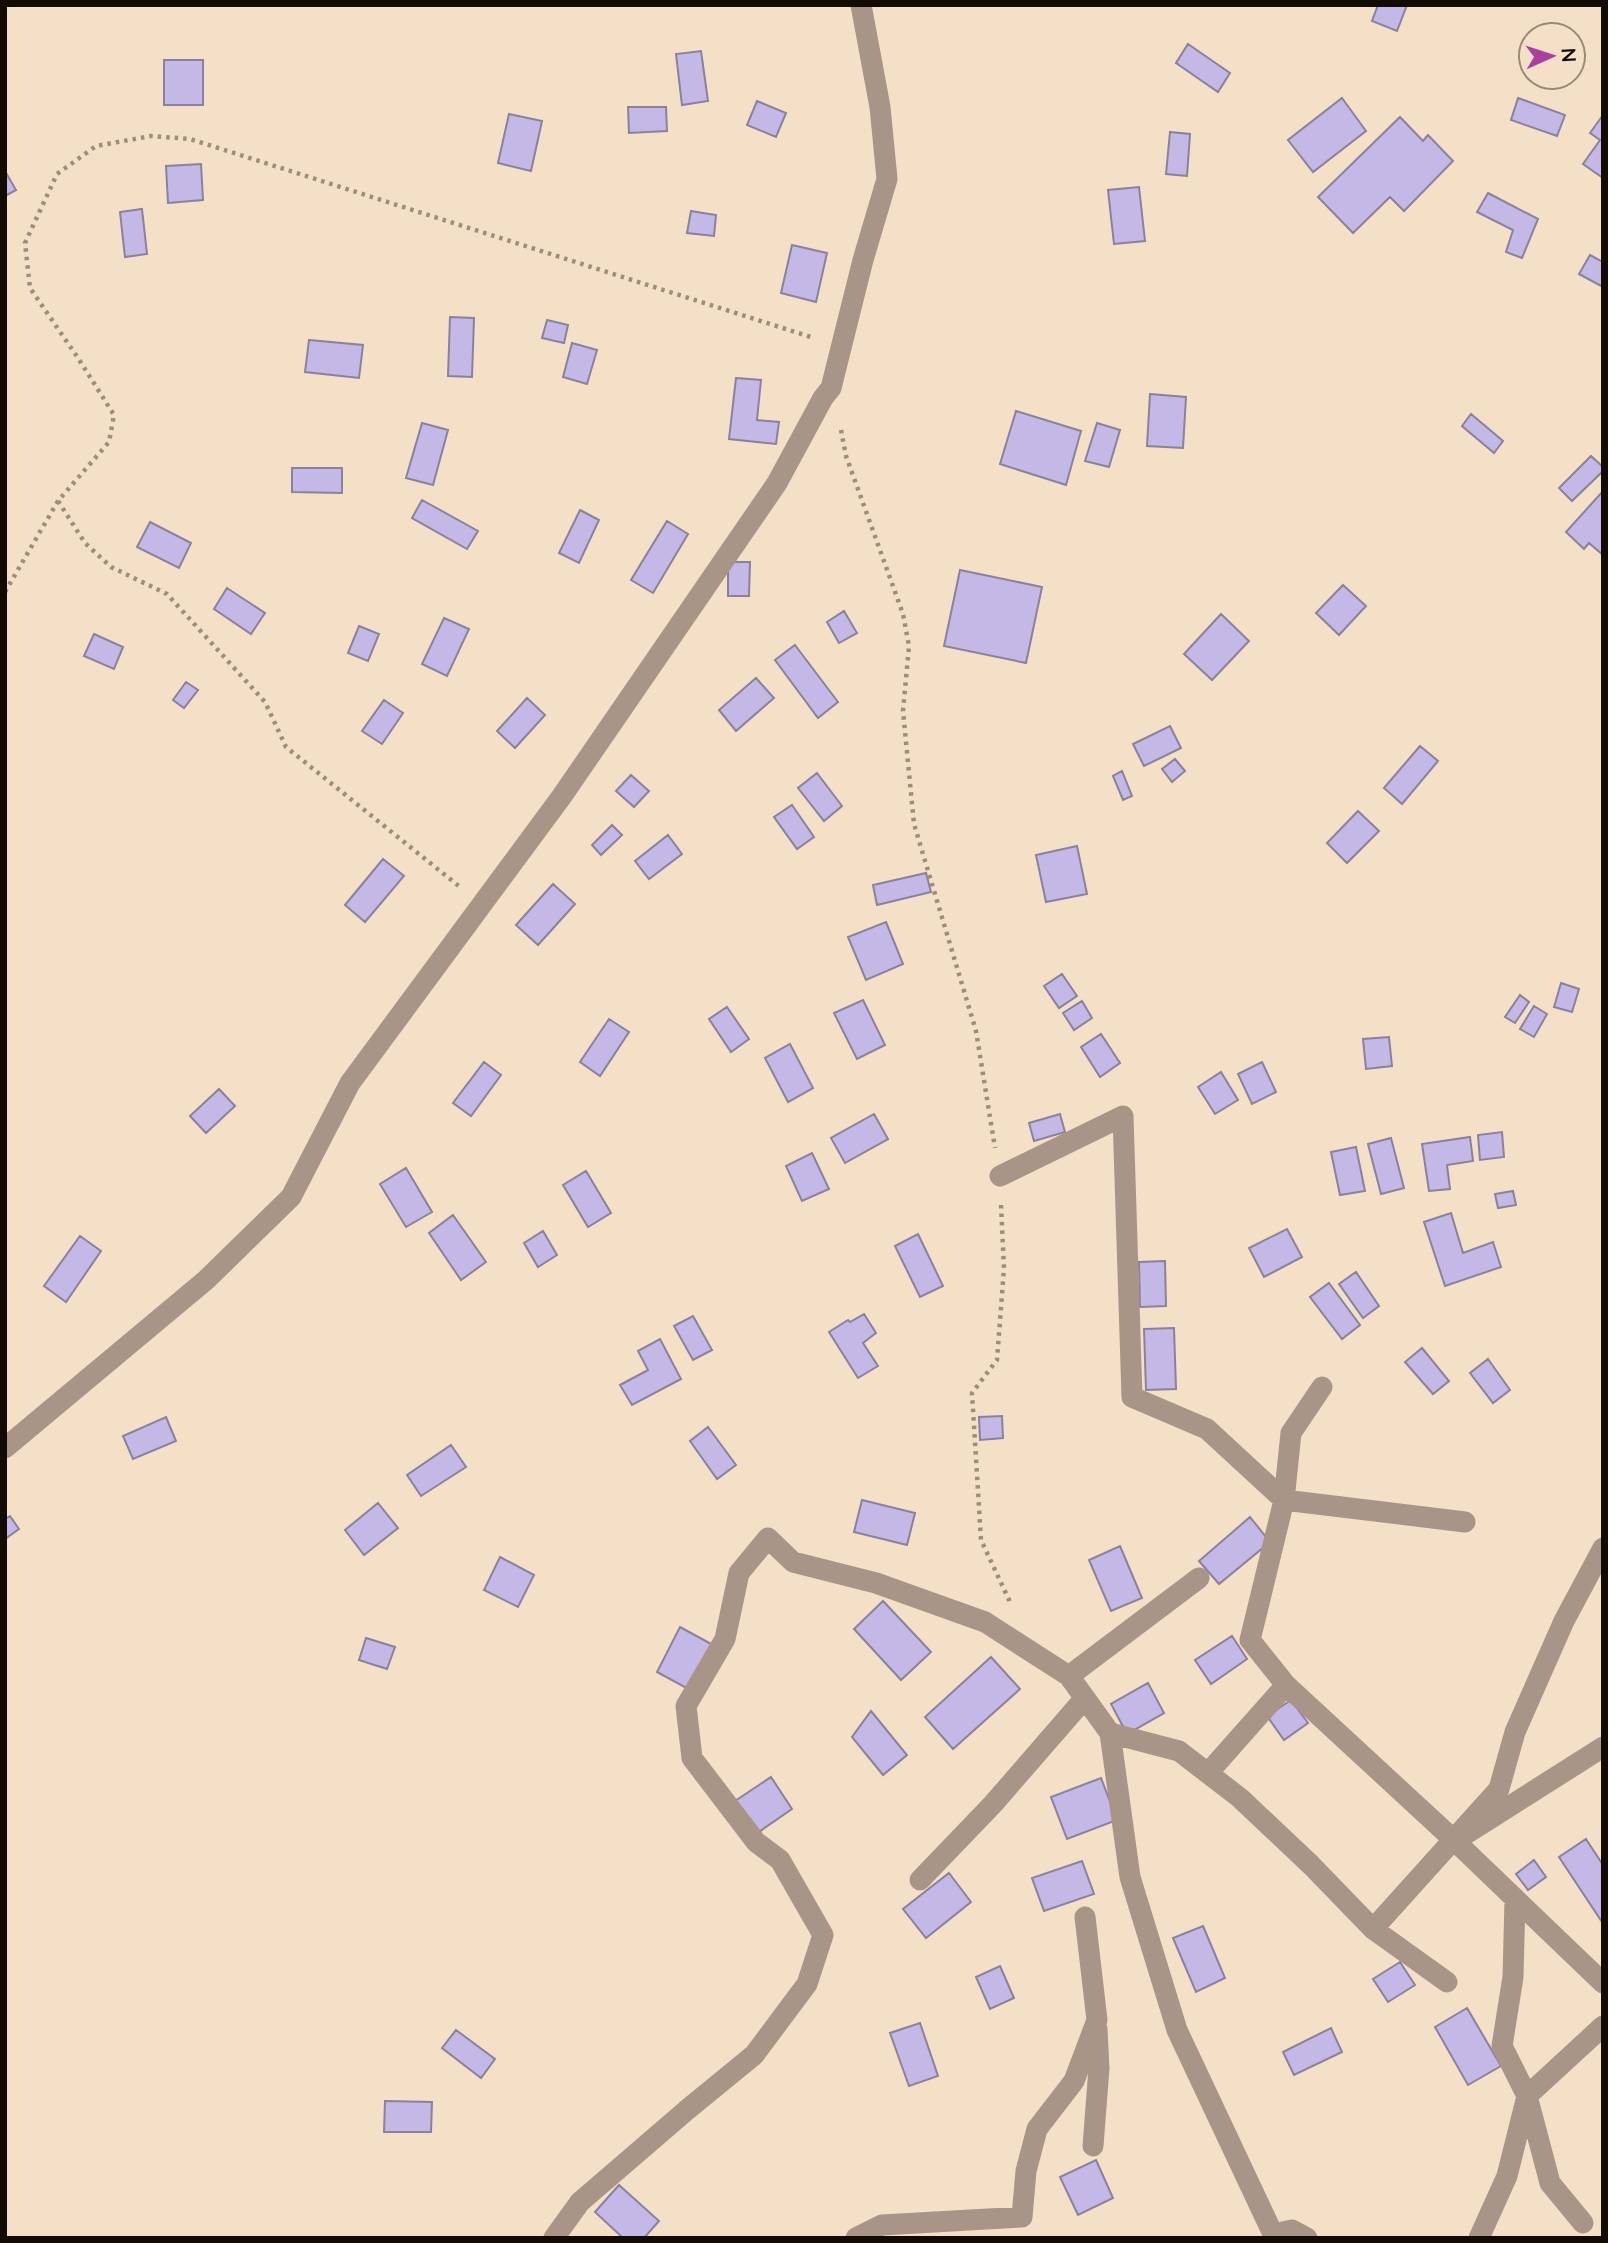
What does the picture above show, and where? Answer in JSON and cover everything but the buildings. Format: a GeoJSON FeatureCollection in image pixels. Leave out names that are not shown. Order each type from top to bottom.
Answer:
{"type":"FeatureCollection","features":[{"type":"Feature","properties":{"kind":"street"},"geometry":{"type":"LineString","coordinates":[[5,1448],[206,1280],[290,1197],[350,1083],[562,796],[777,484],[831,388],[863,260],[887,179],[880,107],[861,5]]}},
{"type":"Feature","properties":{"kind":"street"},"geometry":{"type":"LineString","coordinates":[[1000,1176],[1123,1116],[1132,1397],[1207,1429],[1284,1500],[1465,1521]]}},
{"type":"Feature","properties":{"kind":"street"},"geometry":{"type":"LineString","coordinates":[[1322,1387],[1291,1433],[1284,1500],[1250,1640],[1286,1685],[1603,1983]]}},
{"type":"Feature","properties":{"kind":"street"},"geometry":{"type":"LineString","coordinates":[[554,2238],[580,2202],[754,2055],[807,1984],[823,1935],[780,1860],[756,1842],[692,1758],[686,1706],[726,1639],[739,1573],[768,1538],[793,1562],[876,1583],[985,1622],[1069,1676],[1110,1733],[1130,1877],[1177,2030],[1273,2234],[1292,2230],[1307,2238]]}},
{"type":"Feature","properties":{"kind":"street"},"geometry":{"type":"LineString","coordinates":[[1373,1929],[1499,1789],[1514,1732],[1564,1621],[1603,1548]]}},
{"type":"Feature","properties":{"kind":"street"},"geometry":{"type":"LineString","coordinates":[[1069,1676],[1199,1578]]}},
{"type":"Feature","properties":{"kind":"street"},"geometry":{"type":"LineString","coordinates":[[1208,1773],[1286,1685]]}},
{"type":"Feature","properties":{"kind":"street"},"geometry":{"type":"LineString","coordinates":[[920,1880],[993,1804],[1085,1698]]}},
{"type":"Feature","properties":{"kind":"street"},"geometry":{"type":"LineString","coordinates":[[1110,1733],[1179,1751],[1240,1798],[1373,1929],[1447,1982]]}},
{"type":"Feature","properties":{"kind":"street"},"geometry":{"type":"LineString","coordinates":[[1455,1841],[1603,1747]]}},
{"type":"Feature","properties":{"kind":"street"},"geometry":{"type":"LineString","coordinates":[[1515,1900],[1513,1977],[1502,2046],[1527,2096],[1550,2183],[1583,2223]]}},
{"type":"Feature","properties":{"kind":"street"},"geometry":{"type":"LineString","coordinates":[[1085,1917],[1097,2020],[1099,2068],[1093,2146]]}},
{"type":"Feature","properties":{"kind":"street"},"geometry":{"type":"LineString","coordinates":[[856,2238],[881,2225],[1022,2217],[1026,2171],[1037,2129],[1074,2081],[1097,2020]]}},
{"type":"Feature","properties":{"kind":"street"},"geometry":{"type":"LineString","coordinates":[[1479,2238],[1507,2176],[1527,2096],[1603,2026]]}},
{"type":"Feature","properties":{"kind":"path"},"geometry":{"type":"LineString","coordinates":[[5,592],[58,501],[109,442],[114,415],[30,288],[25,243],[57,174],[96,146],[151,136],[190,139],[841,347]]}},
{"type":"Feature","properties":{"kind":"path"},"geometry":{"type":"LineString","coordinates":[[831,388],[846,456],[903,614],[909,646],[903,711],[914,824],[976,1031],[1000,1176],[1004,1268],[997,1360],[972,1393],[981,1540],[1010,1602],[1018,1613]]}},
{"type":"Feature","properties":{"kind":"path"},"geometry":{"type":"LineString","coordinates":[[58,501],[85,542],[111,567],[167,594],[265,702],[286,747],[481,904]]}}]}
